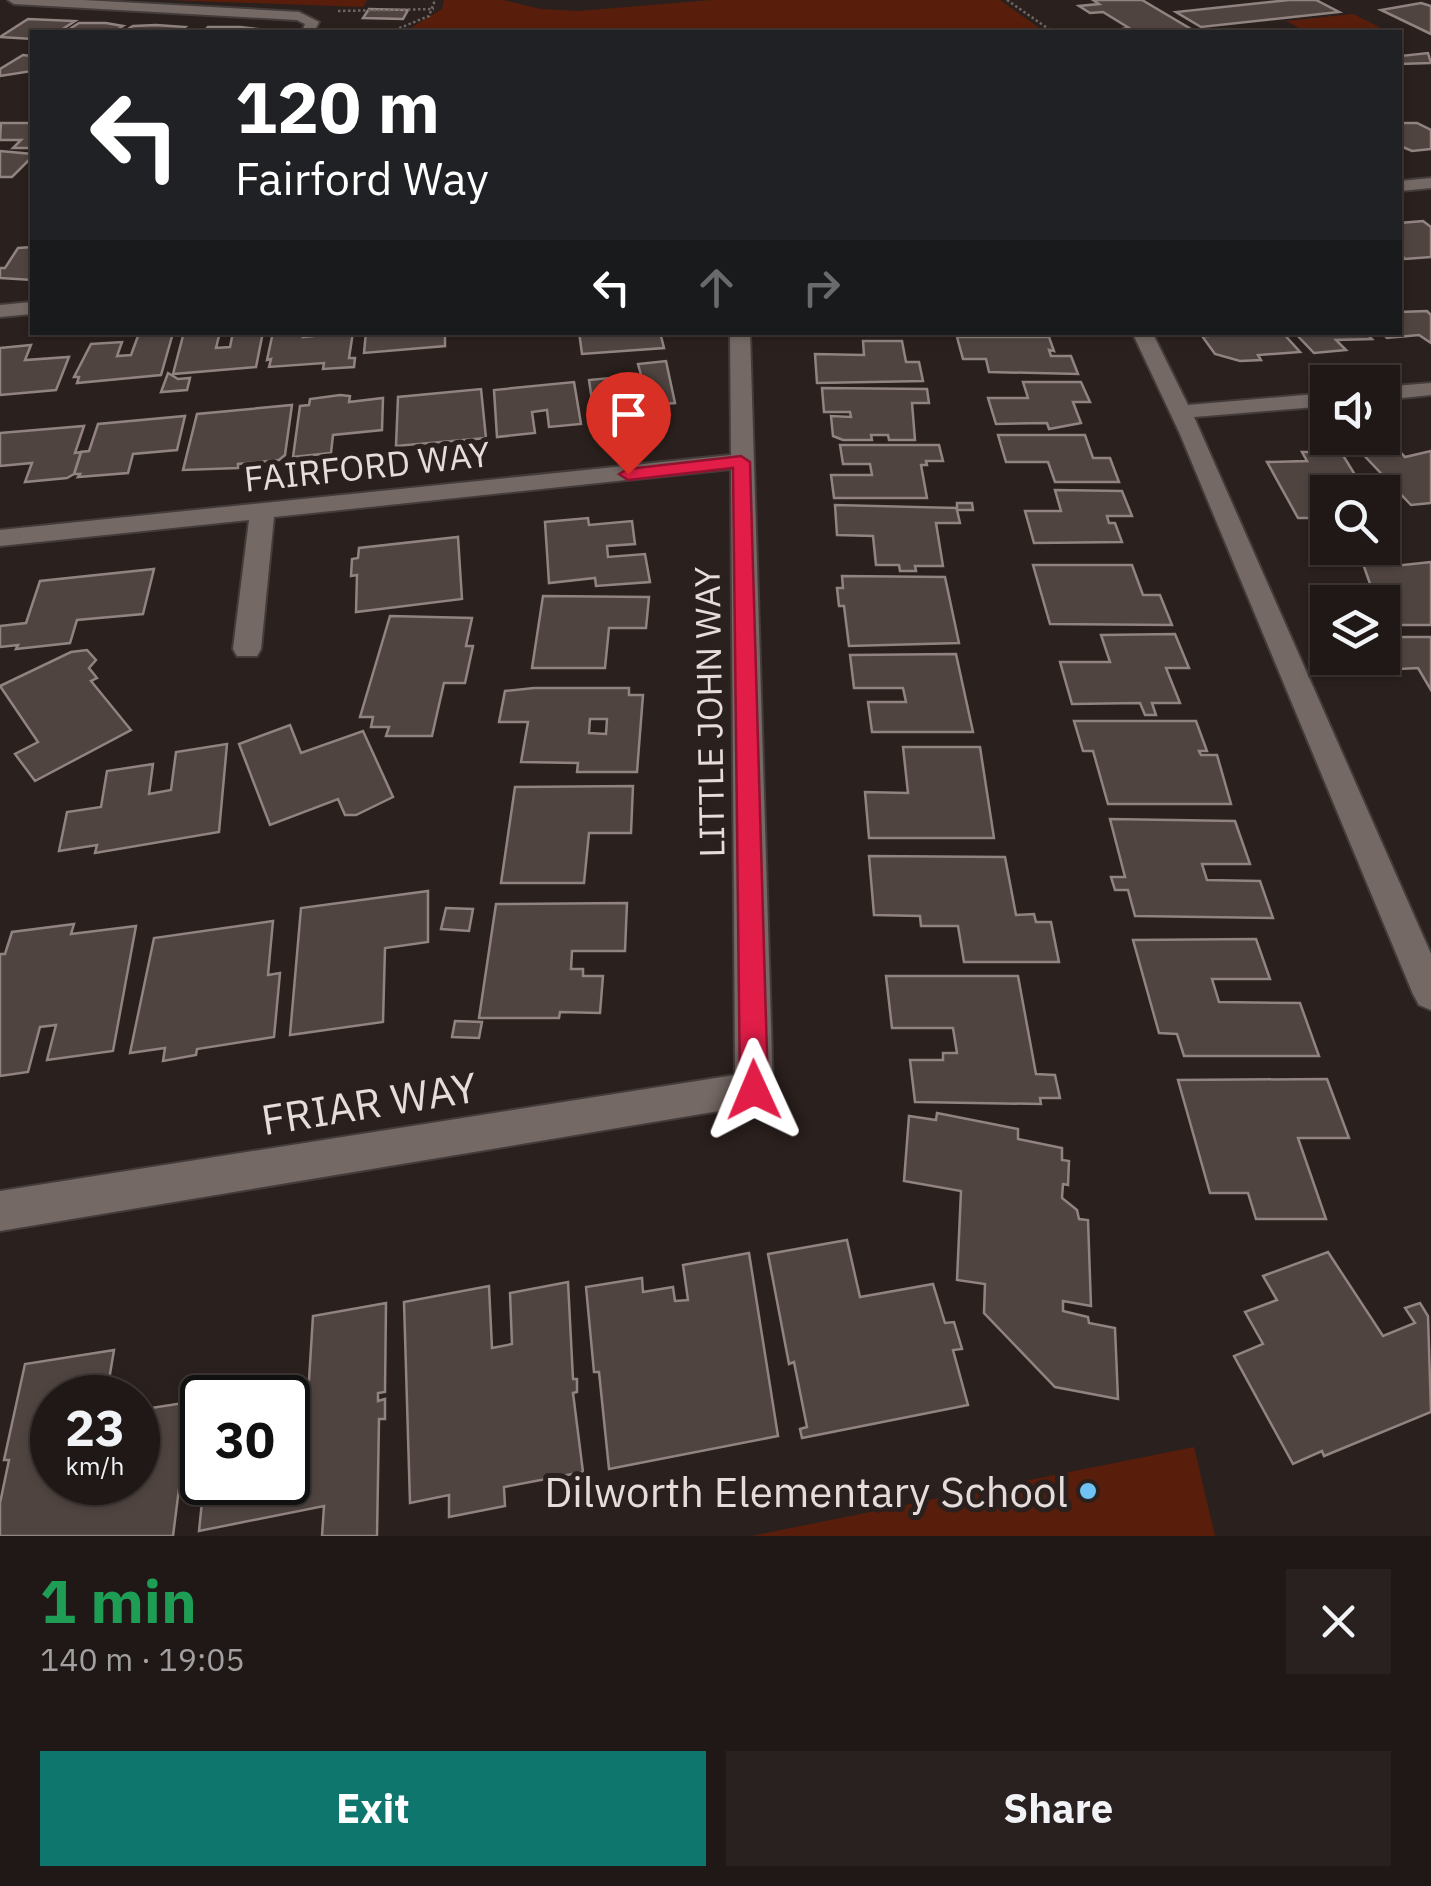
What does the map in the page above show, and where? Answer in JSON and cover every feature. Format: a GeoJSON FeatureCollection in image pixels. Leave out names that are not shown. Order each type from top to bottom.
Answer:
{"type":"FeatureCollection","features":[{"type":"Feature","properties":{"kind":"street"},"geometry":{"type":"LineString","coordinates":[[14,0],[299,16],[312,22],[309,30]]}},
{"type":"Feature","properties":{"kind":"street"},"geometry":{"type":"LineString","coordinates":[[1402,186],[1431,183]]}},
{"type":"Feature","properties":{"kind":"street"},"geometry":{"type":"LineString","coordinates":[[0,311],[30,308]]}},
{"type":"Feature","properties":{"kind":"street","name":"LITTLE JOHN WAY"},"geometry":{"type":"LineString","coordinates":[[740,335],[754,1090]]}},
{"type":"Feature","properties":{"kind":"street"},"geometry":{"type":"LineString","coordinates":[[1143,335],[1181,412],[1431,994]]}},
{"type":"Feature","properties":{"kind":"street"},"geometry":{"type":"LineString","coordinates":[[1400,392],[1431,389]]}},
{"type":"Feature","properties":{"kind":"street"},"geometry":{"type":"LineString","coordinates":[[1181,412],[1310,401]]}},
{"type":"Feature","properties":{"kind":"street","name":"FAIRFORD WAY"},"geometry":{"type":"LineString","coordinates":[[0,538],[741,462]]}},
{"type":"Feature","properties":{"kind":"street"},"geometry":{"type":"LineString","coordinates":[[248,649],[262,512]]}},
{"type":"Feature","properties":{"kind":"street","name":"FRIAR WAY"},"geometry":{"type":"LineString","coordinates":[[0,1210],[754,1090]]}},
{"type":"Feature","properties":{"kind":"path"},"geometry":{"type":"LineString","coordinates":[[395,30],[429,16],[435,0]]}},
{"type":"Feature","properties":{"kind":"path"},"geometry":{"type":"LineString","coordinates":[[1007,0],[1050,30]]}},
{"type":"Feature","properties":{"kind":"path"},"geometry":{"type":"LineString","coordinates":[[336,11],[434,9]]}},
{"type":"Feature","properties":{"kind":"shaded area"},"geometry":{"type":"Polygon","coordinates":[[[167,0],[367,0],[363,7],[167,0]]]}},
{"type":"Feature","properties":{"kind":"shaded area"},"geometry":{"type":"Polygon","coordinates":[[[444,0],[503,0],[541,9],[579,11],[712,0],[1000,0],[1042,30],[407,30],[442,9],[444,0]]]}},
{"type":"Feature","properties":{"kind":"shaded area"},"geometry":{"type":"Polygon","coordinates":[[[1353,14],[1381,28],[1303,30],[1286,21],[1353,14]]]}},
{"type":"Feature","properties":{"kind":"shaded area","name":"Dilworth Elementary School"},"geometry":{"type":"Polygon","coordinates":[[[1194,1447],[1215,1536],[751,1536],[1194,1447]]]}},
{"type":"Feature","properties":{"kind":"building"},"geometry":{"type":"Polygon","coordinates":[[[1093,0],[1142,0],[1193,30],[1115,30],[1129,28],[1103,12],[1090,13],[1079,6],[1099,4],[1093,0]]]}},
{"type":"Feature","properties":{"kind":"building"},"geometry":{"type":"Polygon","coordinates":[[[1316,0],[1339,12],[1201,27],[1176,12],[1316,0]]]}},
{"type":"Feature","properties":{"kind":"building"},"geometry":{"type":"Polygon","coordinates":[[[1421,3],[1431,6],[1431,34],[1381,10],[1421,3]]]}},
{"type":"Feature","properties":{"kind":"building"},"geometry":{"type":"Polygon","coordinates":[[[369,9],[408,10],[403,19],[363,18],[369,9]]]}},
{"type":"Feature","properties":{"kind":"building"},"geometry":{"type":"Polygon","coordinates":[[[28,19],[75,21],[61,30],[30,30],[30,39],[0,37],[28,19]]]}},
{"type":"Feature","properties":{"kind":"building"},"geometry":{"type":"Polygon","coordinates":[[[79,23],[123,26],[117,30],[68,30],[79,23]]]}},
{"type":"Feature","properties":{"kind":"building"},"geometry":{"type":"Polygon","coordinates":[[[133,26],[185,27],[181,30],[126,30],[133,26]]]}},
{"type":"Feature","properties":{"kind":"building"},"geometry":{"type":"Polygon","coordinates":[[[208,27],[257,29],[256,30],[205,30],[208,27]]]}},
{"type":"Feature","properties":{"kind":"building"},"geometry":{"type":"Polygon","coordinates":[[[1428,53],[1431,63],[1402,64],[1402,56],[1428,53]]]}},
{"type":"Feature","properties":{"kind":"building"},"geometry":{"type":"Polygon","coordinates":[[[23,55],[30,56],[30,71],[0,76],[0,69],[23,55]]]}},
{"type":"Feature","properties":{"kind":"building"},"geometry":{"type":"Polygon","coordinates":[[[1,123],[30,123],[30,148],[13,148],[21,140],[0,140],[1,123]]]}},
{"type":"Feature","properties":{"kind":"building"},"geometry":{"type":"Polygon","coordinates":[[[1402,123],[1417,123],[1431,130],[1431,149],[1412,151],[1402,147],[1402,123]]]}},
{"type":"Feature","properties":{"kind":"building"},"geometry":{"type":"Polygon","coordinates":[[[0,151],[30,154],[30,159],[12,177],[0,177],[0,151]]]}},
{"type":"Feature","properties":{"kind":"building"},"geometry":{"type":"Polygon","coordinates":[[[1423,221],[1431,227],[1431,257],[1402,256],[1402,223],[1423,221]]]}},
{"type":"Feature","properties":{"kind":"building"},"geometry":{"type":"Polygon","coordinates":[[[30,247],[30,280],[0,278],[0,268],[5,268],[18,248],[30,247]]]}},
{"type":"Feature","properties":{"kind":"building"},"geometry":{"type":"Polygon","coordinates":[[[1427,311],[1431,315],[1431,343],[1419,335],[1387,338],[1384,335],[1402,335],[1402,312],[1427,311]]]}},
{"type":"Feature","properties":{"kind":"building"},"geometry":{"type":"Polygon","coordinates":[[[172,335],[161,375],[77,383],[79,377],[74,377],[91,344],[122,342],[117,356],[131,355],[138,336],[172,335]]]}},
{"type":"Feature","properties":{"kind":"building"},"geometry":{"type":"Polygon","coordinates":[[[183,335],[219,335],[216,348],[230,347],[232,335],[262,335],[256,367],[173,374],[183,335]]]}},
{"type":"Feature","properties":{"kind":"building"},"geometry":{"type":"Polygon","coordinates":[[[272,335],[353,335],[349,358],[355,358],[354,367],[323,369],[324,363],[269,367],[271,359],[267,360],[272,335]]]}},
{"type":"Feature","properties":{"kind":"building"},"geometry":{"type":"Polygon","coordinates":[[[366,335],[445,335],[445,346],[364,353],[366,335]]]}},
{"type":"Feature","properties":{"kind":"building"},"geometry":{"type":"Polygon","coordinates":[[[579,335],[661,335],[664,348],[582,354],[579,335]]]}},
{"type":"Feature","properties":{"kind":"building"},"geometry":{"type":"Polygon","coordinates":[[[1285,335],[1300,352],[1258,355],[1261,360],[1240,361],[1215,354],[1202,336],[1285,335]]]}},
{"type":"Feature","properties":{"kind":"building"},"geometry":{"type":"Polygon","coordinates":[[[1297,335],[1368,335],[1372,339],[1336,340],[1346,350],[1314,353],[1297,335]]]}},
{"type":"Feature","properties":{"kind":"building"},"geometry":{"type":"Polygon","coordinates":[[[957,337],[1049,337],[1054,351],[1049,350],[1051,356],[1071,356],[1078,374],[989,372],[986,359],[963,359],[957,337]]]}},
{"type":"Feature","properties":{"kind":"building"},"geometry":{"type":"Polygon","coordinates":[[[863,341],[902,341],[906,362],[919,362],[923,381],[817,383],[815,354],[864,355],[863,341]]]}},
{"type":"Feature","properties":{"kind":"building"},"geometry":{"type":"Polygon","coordinates":[[[31,345],[25,360],[69,357],[56,390],[0,395],[0,348],[31,345]]]}},
{"type":"Feature","properties":{"kind":"building"},"geometry":{"type":"Polygon","coordinates":[[[666,361],[675,403],[636,406],[640,424],[596,428],[589,380],[641,375],[638,364],[666,361]]]}},
{"type":"Feature","properties":{"kind":"building"},"geometry":{"type":"Polygon","coordinates":[[[168,373],[178,379],[190,378],[187,390],[161,392],[168,373]]]}},
{"type":"Feature","properties":{"kind":"building"},"geometry":{"type":"Polygon","coordinates":[[[574,382],[581,424],[549,427],[547,410],[532,412],[535,433],[497,437],[494,390],[574,382]]]}},
{"type":"Feature","properties":{"kind":"building"},"geometry":{"type":"Polygon","coordinates":[[[1023,382],[1081,382],[1090,402],[1073,402],[1081,423],[1049,429],[1047,423],[996,424],[988,398],[1028,398],[1023,382]]]}},
{"type":"Feature","properties":{"kind":"building"},"geometry":{"type":"Polygon","coordinates":[[[822,388],[927,389],[929,403],[912,403],[915,440],[871,435],[872,440],[843,440],[833,436],[831,416],[851,417],[850,412],[824,412],[822,388]]]}},
{"type":"Feature","properties":{"kind":"building"},"geometry":{"type":"Polygon","coordinates":[[[481,389],[486,438],[396,446],[398,397],[481,389]]]}},
{"type":"Feature","properties":{"kind":"building"},"geometry":{"type":"Polygon","coordinates":[[[350,396],[349,402],[383,398],[382,430],[333,435],[331,453],[293,457],[300,406],[309,405],[310,399],[350,396]]]}},
{"type":"Feature","properties":{"kind":"building"},"geometry":{"type":"Polygon","coordinates":[[[292,405],[285,455],[279,460],[238,464],[238,468],[183,470],[197,414],[292,405]]]}},
{"type":"Feature","properties":{"kind":"building"},"geometry":{"type":"Polygon","coordinates":[[[185,416],[177,450],[133,454],[128,473],[78,477],[80,474],[74,474],[81,452],[89,451],[98,424],[185,416]]]}},
{"type":"Feature","properties":{"kind":"building"},"geometry":{"type":"Polygon","coordinates":[[[84,426],[75,453],[81,452],[74,474],[67,478],[25,482],[32,463],[0,466],[0,433],[84,426]]]}},
{"type":"Feature","properties":{"kind":"building"},"geometry":{"type":"Polygon","coordinates":[[[998,435],[1085,435],[1093,458],[1110,458],[1119,482],[1055,482],[1048,462],[1006,462],[998,435]]]}},
{"type":"Feature","properties":{"kind":"building"},"geometry":{"type":"Polygon","coordinates":[[[840,445],[939,445],[943,461],[926,461],[927,465],[921,465],[927,498],[834,498],[831,475],[872,475],[870,464],[843,464],[840,445]]]}},
{"type":"Feature","properties":{"kind":"building"},"geometry":{"type":"Polygon","coordinates":[[[1431,451],[1431,503],[1411,505],[1400,493],[1400,475],[1383,475],[1364,455],[1400,455],[1400,452],[1405,457],[1431,451]]]}},
{"type":"Feature","properties":{"kind":"building"},"geometry":{"type":"Polygon","coordinates":[[[1302,452],[1343,455],[1355,475],[1310,475],[1310,518],[1298,518],[1267,462],[1307,461],[1302,452]]]}},
{"type":"Feature","properties":{"kind":"building"},"geometry":{"type":"Polygon","coordinates":[[[1055,490],[1122,491],[1132,516],[1107,516],[1109,523],[1115,523],[1122,542],[1034,543],[1025,511],[1061,511],[1055,490]]]}},
{"type":"Feature","properties":{"kind":"building"},"geometry":{"type":"Polygon","coordinates":[[[957,503],[972,503],[973,510],[957,510],[960,523],[936,523],[943,566],[915,566],[916,571],[900,571],[899,565],[876,565],[873,536],[837,535],[835,505],[957,508],[957,503]]]}},
{"type":"Feature","properties":{"kind":"building"},"geometry":{"type":"Polygon","coordinates":[[[588,518],[589,525],[632,521],[635,544],[607,546],[608,557],[645,554],[650,582],[596,586],[595,578],[549,583],[545,522],[588,518]]]}},
{"type":"Feature","properties":{"kind":"building"},"geometry":{"type":"Polygon","coordinates":[[[458,537],[462,599],[356,612],[357,575],[351,576],[352,559],[358,558],[359,548],[458,537]]]}},
{"type":"Feature","properties":{"kind":"building"},"geometry":{"type":"Polygon","coordinates":[[[1431,562],[1431,625],[1400,625],[1400,585],[1370,585],[1363,565],[1431,562]]]}},
{"type":"Feature","properties":{"kind":"building"},"geometry":{"type":"Polygon","coordinates":[[[1033,565],[1132,565],[1143,595],[1160,595],[1172,625],[1050,624],[1033,565]]]}},
{"type":"Feature","properties":{"kind":"building"},"geometry":{"type":"Polygon","coordinates":[[[154,569],[143,614],[77,620],[70,643],[0,647],[0,626],[26,623],[40,581],[154,569]]]}},
{"type":"Feature","properties":{"kind":"building"},"geometry":{"type":"Polygon","coordinates":[[[842,576],[945,577],[959,643],[849,646],[844,606],[839,606],[837,588],[843,588],[842,576]]]}},
{"type":"Feature","properties":{"kind":"building"},"geometry":{"type":"Polygon","coordinates":[[[543,596],[649,597],[646,628],[609,628],[605,668],[532,668],[543,596]]]}},
{"type":"Feature","properties":{"kind":"building"},"geometry":{"type":"Polygon","coordinates":[[[390,616],[472,618],[466,646],[473,646],[465,683],[444,683],[432,736],[386,736],[389,727],[371,727],[373,717],[360,717],[390,616]]]}},
{"type":"Feature","properties":{"kind":"building"},"geometry":{"type":"Polygon","coordinates":[[[1175,634],[1189,668],[1166,668],[1180,703],[1152,703],[1156,715],[1145,715],[1140,703],[1072,704],[1060,662],[1110,662],[1101,635],[1175,634]]]}},
{"type":"Feature","properties":{"kind":"building"},"geometry":{"type":"Polygon","coordinates":[[[1400,637],[1431,637],[1431,690],[1418,668],[1400,669],[1400,637]]]}},
{"type":"Feature","properties":{"kind":"building"},"geometry":{"type":"Polygon","coordinates":[[[87,650],[96,660],[89,668],[97,678],[91,681],[131,730],[35,781],[15,754],[38,742],[0,686],[71,652],[87,650]]]}},
{"type":"Feature","properties":{"kind":"building"},"geometry":{"type":"Polygon","coordinates":[[[956,654],[973,732],[872,732],[868,702],[906,702],[903,688],[854,688],[850,655],[956,654]]]}},
{"type":"Feature","properties":{"kind":"building"},"geometry":{"type":"Polygon","coordinates":[[[629,688],[629,695],[643,695],[637,772],[577,772],[578,763],[521,762],[528,722],[499,722],[505,691],[629,688]],[[590,719],[589,733],[606,734],[607,719],[590,719]]]}},
{"type":"Feature","properties":{"kind":"building"},"geometry":{"type":"Polygon","coordinates":[[[1074,721],[1196,721],[1207,751],[1199,751],[1201,755],[1217,755],[1231,804],[1108,804],[1093,751],[1083,751],[1074,721]]]}},
{"type":"Feature","properties":{"kind":"building"},"geometry":{"type":"Polygon","coordinates":[[[290,725],[301,753],[363,731],[393,797],[356,815],[345,815],[338,799],[270,825],[239,744],[290,725]]]}},
{"type":"Feature","properties":{"kind":"building"},"geometry":{"type":"Polygon","coordinates":[[[227,744],[219,832],[95,853],[97,845],[59,851],[67,812],[101,807],[107,771],[153,764],[149,794],[171,790],[176,752],[227,744]]]}},
{"type":"Feature","properties":{"kind":"building"},"geometry":{"type":"Polygon","coordinates":[[[903,747],[980,747],[994,838],[869,838],[865,792],[908,793],[903,747]]]}},
{"type":"Feature","properties":{"kind":"building"},"geometry":{"type":"Polygon","coordinates":[[[633,786],[631,833],[589,833],[584,883],[501,883],[515,787],[633,786]]]}},
{"type":"Feature","properties":{"kind":"building"},"geometry":{"type":"Polygon","coordinates":[[[1110,819],[1235,821],[1250,864],[1202,864],[1207,880],[1260,881],[1273,918],[1135,916],[1128,890],[1115,890],[1111,877],[1125,877],[1110,819]]]}},
{"type":"Feature","properties":{"kind":"building"},"geometry":{"type":"Polygon","coordinates":[[[869,856],[1005,857],[1016,915],[1034,914],[1036,922],[1051,922],[1059,962],[964,962],[958,926],[921,926],[920,916],[874,915],[869,856]]]}},
{"type":"Feature","properties":{"kind":"building"},"geometry":{"type":"Polygon","coordinates":[[[428,891],[428,942],[385,948],[383,1022],[290,1035],[301,908],[428,891]]]}},
{"type":"Feature","properties":{"kind":"building"},"geometry":{"type":"Polygon","coordinates":[[[627,903],[625,951],[572,951],[571,969],[583,969],[583,976],[603,976],[600,1013],[560,1012],[559,1018],[479,1018],[496,904],[627,903]]]}},
{"type":"Feature","properties":{"kind":"building"},"geometry":{"type":"Polygon","coordinates":[[[446,908],[473,909],[469,931],[441,929],[446,908]]]}},
{"type":"Feature","properties":{"kind":"building"},"geometry":{"type":"Polygon","coordinates":[[[273,921],[268,975],[280,973],[274,1037],[197,1049],[196,1055],[163,1061],[165,1048],[130,1053],[154,938],[273,921]]]}},
{"type":"Feature","properties":{"kind":"building"},"geometry":{"type":"Polygon","coordinates":[[[74,924],[71,934],[136,926],[113,1051],[47,1060],[56,1025],[40,1027],[28,1072],[0,1076],[0,954],[5,954],[12,932],[74,924]]]}},
{"type":"Feature","properties":{"kind":"building"},"geometry":{"type":"Polygon","coordinates":[[[1256,939],[1270,979],[1212,979],[1219,1002],[1300,1003],[1319,1056],[1184,1056],[1177,1034],[1159,1033],[1133,940],[1256,939]]]}},
{"type":"Feature","properties":{"kind":"building"},"geometry":{"type":"Polygon","coordinates":[[[886,976],[1018,976],[1036,1074],[1055,1075],[1060,1098],[1040,1098],[1041,1104],[915,1102],[910,1060],[943,1060],[943,1053],[957,1053],[953,1028],[892,1028],[886,976]]]}},
{"type":"Feature","properties":{"kind":"building"},"geometry":{"type":"Polygon","coordinates":[[[455,1021],[482,1022],[479,1038],[452,1037],[455,1021]]]}},
{"type":"Feature","properties":{"kind":"building"},"geometry":{"type":"Polygon","coordinates":[[[1327,1079],[1349,1138],[1298,1138],[1326,1219],[1256,1219],[1248,1193],[1210,1193],[1178,1080],[1327,1079]]]}},
{"type":"Feature","properties":{"kind":"building"},"geometry":{"type":"Polygon","coordinates":[[[937,1113],[1018,1129],[1018,1139],[1062,1148],[1062,1160],[1069,1161],[1068,1185],[1063,1184],[1062,1198],[1077,1210],[1079,1219],[1088,1220],[1091,1306],[1063,1301],[1063,1311],[1088,1317],[1089,1323],[1115,1328],[1118,1399],[1055,1387],[984,1313],[985,1284],[957,1280],[961,1191],[904,1181],[909,1116],[936,1120],[937,1113]]]}},
{"type":"Feature","properties":{"kind":"building"},"geometry":{"type":"Polygon","coordinates":[[[847,1240],[860,1297],[933,1284],[945,1323],[954,1322],[962,1349],[953,1350],[968,1405],[802,1438],[800,1429],[807,1427],[794,1362],[789,1364],[768,1254],[847,1240]]]}},
{"type":"Feature","properties":{"kind":"building"},"geometry":{"type":"Polygon","coordinates":[[[1328,1252],[1383,1336],[1415,1323],[1405,1308],[1420,1303],[1428,1316],[1431,1412],[1324,1456],[1322,1451],[1293,1464],[1234,1356],[1263,1344],[1245,1312],[1277,1300],[1263,1276],[1328,1252]]]}},
{"type":"Feature","properties":{"kind":"building"},"geometry":{"type":"Polygon","coordinates":[[[749,1253],[778,1436],[609,1469],[586,1287],[642,1278],[643,1292],[673,1287],[675,1301],[688,1300],[683,1265],[749,1253]]]}},
{"type":"Feature","properties":{"kind":"building"},"geometry":{"type":"Polygon","coordinates":[[[568,1282],[573,1379],[577,1379],[577,1392],[573,1393],[583,1472],[504,1487],[505,1506],[449,1517],[449,1495],[410,1503],[404,1302],[489,1286],[492,1348],[512,1344],[510,1293],[568,1282]]]}},
{"type":"Feature","properties":{"kind":"building"},"geometry":{"type":"Polygon","coordinates":[[[386,1303],[385,1392],[378,1393],[378,1401],[385,1399],[385,1419],[379,1419],[377,1536],[322,1536],[324,1506],[199,1531],[202,1505],[310,1505],[313,1316],[386,1303]]]}},
{"type":"Feature","properties":{"kind":"building"},"geometry":{"type":"Polygon","coordinates":[[[114,1350],[110,1375],[30,1375],[30,1505],[160,1505],[160,1407],[180,1404],[180,1481],[173,1536],[0,1536],[0,1503],[9,1460],[4,1460],[25,1364],[114,1350]]]}},
{"type":"Feature","properties":{"kind":"place","name":"Dilworth Elementary School"},"geometry":{"type":"Point","coordinates":[1088,1491]}},
{"type":"Feature","properties":{"kind":"route"},"geometry":{"type":"LineString","coordinates":[[628,474],[741,462],[754,1090]]}}]}
